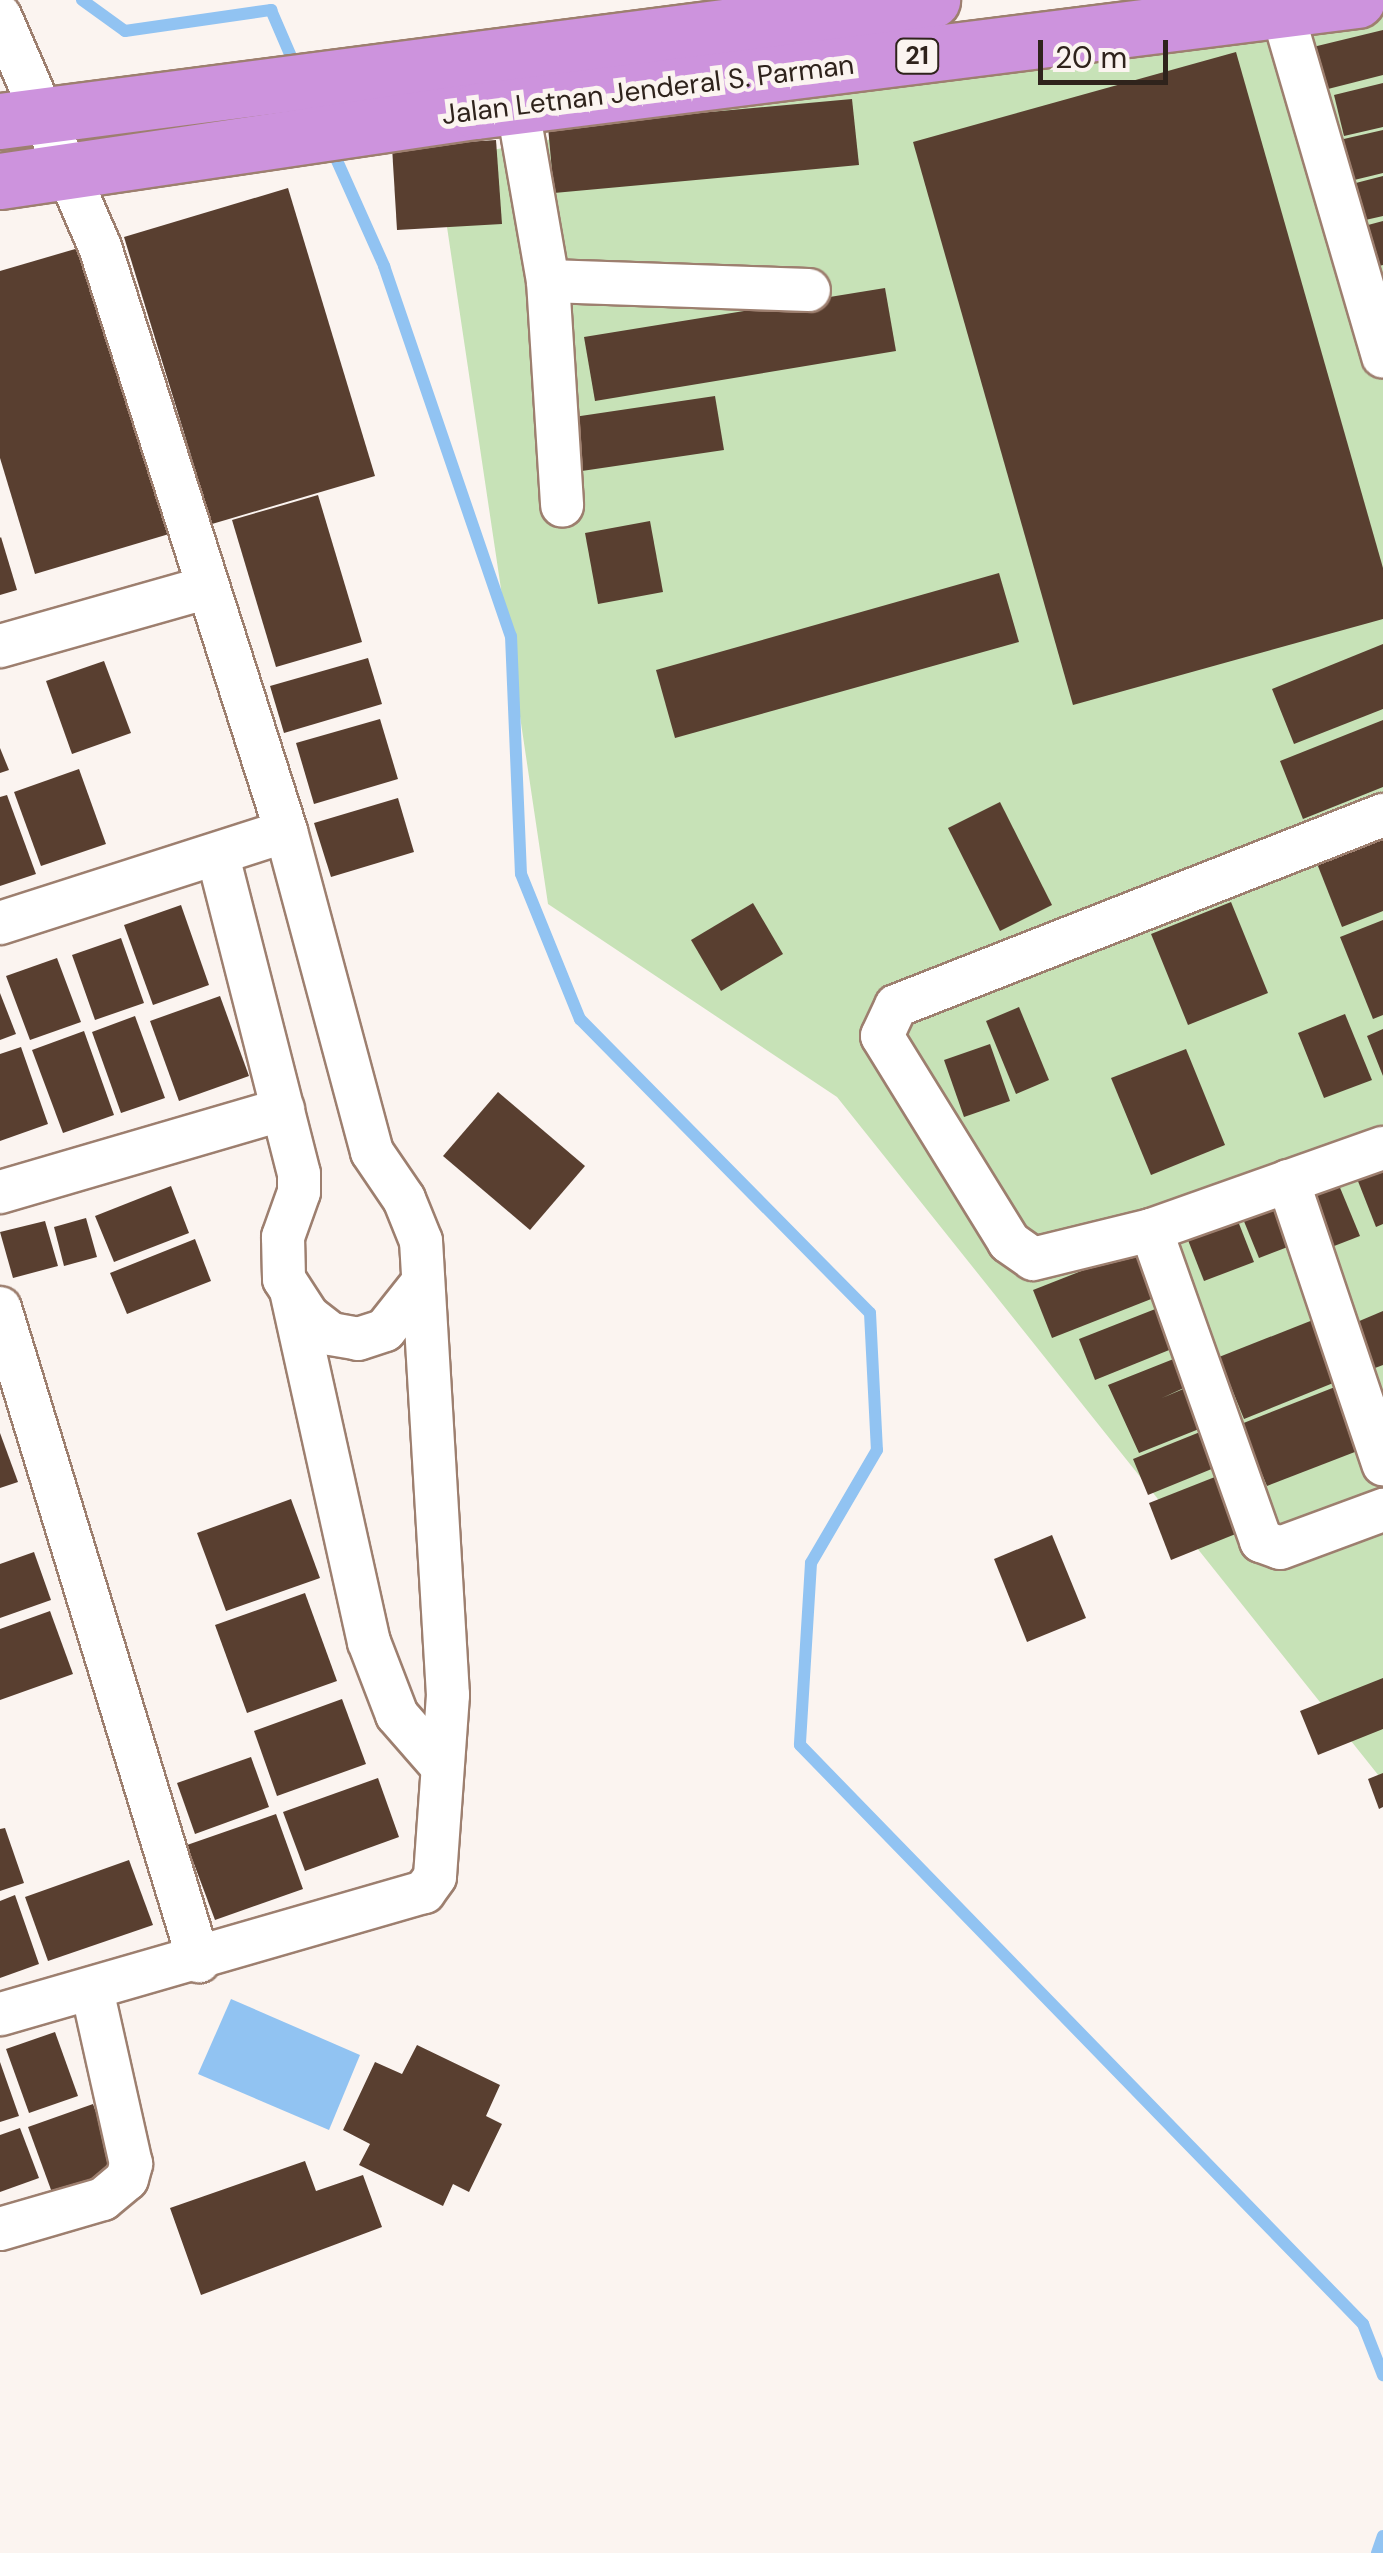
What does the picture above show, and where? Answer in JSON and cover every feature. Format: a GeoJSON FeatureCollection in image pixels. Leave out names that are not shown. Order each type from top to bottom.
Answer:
{"type":"FeatureCollection","features":[{"type":"Feature","properties":{"kind":"highway","name":"Jalan Letnan Jenderal S. Parman"},"geometry":{"type":"LineString","coordinates":[[0,181],[74,172],[493,83],[711,15],[932,0]]}},
{"type":"Feature","properties":{"kind":"highway","name":"Jalan Letnan Jenderal S. Parman"},"geometry":{"type":"LineString","coordinates":[[35,116],[493,83],[1282,11],[1357,0]]}},
{"type":"Feature","properties":{"kind":"street"},"geometry":{"type":"LineString","coordinates":[[1282,11],[1383,357]]}},
{"type":"Feature","properties":{"kind":"street"},"geometry":{"type":"LineString","coordinates":[[0,16],[35,116],[74,172],[286,831],[372,1152],[404,1199],[421,1242],[420,1286],[448,1695],[439,1763],[432,1885],[198,1961],[0,2014]]}},
{"type":"Feature","properties":{"kind":"street"},"geometry":{"type":"LineString","coordinates":[[493,83],[548,281],[562,506]]}},
{"type":"Feature","properties":{"kind":"street"},"geometry":{"type":"LineString","coordinates":[[548,281],[809,290]]}},
{"type":"Feature","properties":{"kind":"street"},"geometry":{"type":"LineString","coordinates":[[0,646],[205,588]]}},
{"type":"Feature","properties":{"kind":"street"},"geometry":{"type":"LineString","coordinates":[[1383,815],[896,1006],[885,1019],[882,1036],[1021,1255],[1044,1259],[1151,1230],[1383,1148]]}},
{"type":"Feature","properties":{"kind":"street"},"geometry":{"type":"LineString","coordinates":[[0,923],[286,831]]}},
{"type":"Feature","properties":{"kind":"street"},"geometry":{"type":"LineString","coordinates":[[218,856],[299,1174],[281,1257],[369,1642],[397,1715],[439,1763]]}},
{"type":"Feature","properties":{"kind":"street"},"geometry":{"type":"LineString","coordinates":[[0,1192],[282,1109]]}},
{"type":"Feature","properties":{"kind":"street"},"geometry":{"type":"LineString","coordinates":[[1288,1181],[1383,1464]]}},
{"type":"Feature","properties":{"kind":"street"},"geometry":{"type":"LineString","coordinates":[[1151,1230],[1261,1541],[1280,1548],[1383,1510]]}},
{"type":"Feature","properties":{"kind":"street"},"geometry":{"type":"LineString","coordinates":[[292,1295],[331,1334],[358,1339],[385,1330],[420,1286]]}},
{"type":"Feature","properties":{"kind":"street"},"geometry":{"type":"LineString","coordinates":[[0,1308],[198,1961]]}},
{"type":"Feature","properties":{"kind":"street"},"geometry":{"type":"LineString","coordinates":[[0,2229],[103,2199],[127,2179],[131,2164],[92,1989]]}},
{"type":"Feature","properties":{"kind":"green space"},"geometry":{"type":"Polygon","coordinates":[[[1318,0],[1383,0],[1383,1781],[837,1097],[548,904],[437,160],[1318,0]]]}},
{"type":"Feature","properties":{"kind":"water"},"geometry":{"type":"Polygon","coordinates":[[[231,1999],[360,2055],[329,2130],[198,2074],[231,1999]]]}},
{"type":"Feature","properties":{"kind":"building"},"geometry":{"type":"Polygon","coordinates":[[[1383,30],[1383,75],[1324,90],[1313,47],[1383,30]]]}},
{"type":"Feature","properties":{"kind":"building"},"geometry":{"type":"Polygon","coordinates":[[[1236,52],[1383,568],[1383,619],[1073,705],[913,142],[1236,52]]]}},
{"type":"Feature","properties":{"kind":"building"},"geometry":{"type":"Polygon","coordinates":[[[1383,83],[1383,127],[1344,136],[1334,95],[1383,83]]]}},
{"type":"Feature","properties":{"kind":"building"},"geometry":{"type":"Polygon","coordinates":[[[852,99],[859,165],[554,193],[548,127],[852,99]]]}},
{"type":"Feature","properties":{"kind":"building"},"geometry":{"type":"Polygon","coordinates":[[[1383,130],[1383,173],[1346,182],[1335,141],[1383,130]]]}},
{"type":"Feature","properties":{"kind":"building"},"geometry":{"type":"Polygon","coordinates":[[[496,140],[502,224],[397,230],[392,147],[496,140]]]}},
{"type":"Feature","properties":{"kind":"building"},"geometry":{"type":"Polygon","coordinates":[[[1383,176],[1383,216],[1361,221],[1352,184],[1383,176]]]}},
{"type":"Feature","properties":{"kind":"building"},"geometry":{"type":"Polygon","coordinates":[[[288,188],[375,476],[212,524],[124,237],[288,188]]]}},
{"type":"Feature","properties":{"kind":"building"},"geometry":{"type":"Polygon","coordinates":[[[1383,221],[1383,265],[1379,266],[1368,225],[1383,221]]]}},
{"type":"Feature","properties":{"kind":"building"},"geometry":{"type":"Polygon","coordinates":[[[82,247],[169,534],[35,574],[0,458],[0,271],[82,247]]]}},
{"type":"Feature","properties":{"kind":"building"},"geometry":{"type":"Polygon","coordinates":[[[885,288],[896,351],[595,401],[584,337],[885,288]]]}},
{"type":"Feature","properties":{"kind":"building"},"geometry":{"type":"Polygon","coordinates":[[[715,396],[724,450],[575,472],[567,418],[715,396]]]}},
{"type":"Feature","properties":{"kind":"building"},"geometry":{"type":"Polygon","coordinates":[[[318,495],[362,642],[276,667],[232,520],[318,495]]]}},
{"type":"Feature","properties":{"kind":"building"},"geometry":{"type":"Polygon","coordinates":[[[650,521],[663,592],[598,604],[585,533],[650,521]]]}},
{"type":"Feature","properties":{"kind":"building"},"geometry":{"type":"Polygon","coordinates":[[[0,538],[17,590],[0,595],[0,538]]]}},
{"type":"Feature","properties":{"kind":"building"},"geometry":{"type":"Polygon","coordinates":[[[999,573],[1019,642],[675,738],[656,670],[999,573]]]}},
{"type":"Feature","properties":{"kind":"building"},"geometry":{"type":"Polygon","coordinates":[[[1383,644],[1383,709],[1294,744],[1272,689],[1383,644]]]}},
{"type":"Feature","properties":{"kind":"building"},"geometry":{"type":"Polygon","coordinates":[[[368,658],[382,704],[284,733],[270,686],[368,658]]]}},
{"type":"Feature","properties":{"kind":"building"},"geometry":{"type":"Polygon","coordinates":[[[104,661],[131,733],[72,754],[46,681],[104,661]]]}},
{"type":"Feature","properties":{"kind":"building"},"geometry":{"type":"Polygon","coordinates":[[[380,719],[398,779],[314,804],[296,743],[380,719]]]}},
{"type":"Feature","properties":{"kind":"building"},"geometry":{"type":"Polygon","coordinates":[[[1383,720],[1383,787],[1303,819],[1280,761],[1383,720]]]}},
{"type":"Feature","properties":{"kind":"building"},"geometry":{"type":"Polygon","coordinates":[[[0,748],[9,770],[0,773],[0,748]]]}},
{"type":"Feature","properties":{"kind":"building"},"geometry":{"type":"Polygon","coordinates":[[[79,769],[106,844],[41,866],[14,792],[79,769]]]}},
{"type":"Feature","properties":{"kind":"building"},"geometry":{"type":"Polygon","coordinates":[[[7,795],[36,874],[0,886],[0,797],[7,795]]]}},
{"type":"Feature","properties":{"kind":"building"},"geometry":{"type":"Polygon","coordinates":[[[398,798],[414,852],[331,877],[314,823],[398,798]]]}},
{"type":"Feature","properties":{"kind":"building"},"geometry":{"type":"Polygon","coordinates":[[[1000,802],[1052,905],[1000,931],[948,828],[1000,802]]]}},
{"type":"Feature","properties":{"kind":"building"},"geometry":{"type":"Polygon","coordinates":[[[1383,828],[1383,911],[1342,927],[1314,856],[1383,828]]]}},
{"type":"Feature","properties":{"kind":"building"},"geometry":{"type":"Polygon","coordinates":[[[1231,902],[1268,993],[1188,1025],[1151,934],[1231,902]]]}},
{"type":"Feature","properties":{"kind":"building"},"geometry":{"type":"Polygon","coordinates":[[[753,903],[783,954],[721,991],[691,940],[753,903]]]}},
{"type":"Feature","properties":{"kind":"building"},"geometry":{"type":"Polygon","coordinates":[[[181,905],[209,985],[153,1005],[124,925],[181,905]]]}},
{"type":"Feature","properties":{"kind":"building"},"geometry":{"type":"Polygon","coordinates":[[[1383,920],[1383,1015],[1373,1019],[1340,937],[1383,920]]]}},
{"type":"Feature","properties":{"kind":"building"},"geometry":{"type":"Polygon","coordinates":[[[121,938],[144,1003],[95,1020],[72,955],[121,938]]]}},
{"type":"Feature","properties":{"kind":"building"},"geometry":{"type":"Polygon","coordinates":[[[57,958],[81,1022],[30,1040],[6,976],[57,958]]]}},
{"type":"Feature","properties":{"kind":"building"},"geometry":{"type":"Polygon","coordinates":[[[0,993],[16,1034],[0,1040],[0,993]]]}},
{"type":"Feature","properties":{"kind":"building"},"geometry":{"type":"Polygon","coordinates":[[[220,996],[249,1076],[179,1101],[150,1021],[220,996]]]}},
{"type":"Feature","properties":{"kind":"building"},"geometry":{"type":"Polygon","coordinates":[[[1019,1007],[1049,1080],[1016,1094],[986,1021],[1019,1007]]]}},
{"type":"Feature","properties":{"kind":"building"},"geometry":{"type":"Polygon","coordinates":[[[1345,1014],[1372,1080],[1324,1098],[1298,1033],[1345,1014]]]}},
{"type":"Feature","properties":{"kind":"building"},"geometry":{"type":"Polygon","coordinates":[[[135,1016],[165,1098],[121,1113],[92,1032],[135,1016]]]}},
{"type":"Feature","properties":{"kind":"building"},"geometry":{"type":"Polygon","coordinates":[[[1383,1029],[1383,1076],[1367,1036],[1383,1029]]]}},
{"type":"Feature","properties":{"kind":"building"},"geometry":{"type":"Polygon","coordinates":[[[84,1031],[114,1115],[63,1133],[32,1050],[84,1031]]]}},
{"type":"Feature","properties":{"kind":"building"},"geometry":{"type":"Polygon","coordinates":[[[990,1044],[1010,1101],[964,1117],[944,1060],[990,1044]]]}},
{"type":"Feature","properties":{"kind":"building"},"geometry":{"type":"Polygon","coordinates":[[[21,1047],[48,1124],[0,1141],[0,1054],[21,1047]]]}},
{"type":"Feature","properties":{"kind":"building"},"geometry":{"type":"Polygon","coordinates":[[[1186,1049],[1225,1145],[1151,1175],[1111,1078],[1186,1049]]]}},
{"type":"Feature","properties":{"kind":"building"},"geometry":{"type":"Polygon","coordinates":[[[498,1092],[585,1166],[530,1230],[443,1156],[498,1092]]]}},
{"type":"Feature","properties":{"kind":"building"},"geometry":{"type":"Polygon","coordinates":[[[1383,1160],[1383,1224],[1376,1227],[1354,1171],[1383,1160]]]}},
{"type":"Feature","properties":{"kind":"building"},"geometry":{"type":"Polygon","coordinates":[[[1336,1178],[1360,1236],[1329,1248],[1306,1191],[1336,1178]]]}},
{"type":"Feature","properties":{"kind":"building"},"geometry":{"type":"Polygon","coordinates":[[[171,1186],[189,1233],[114,1262],[95,1216],[171,1186]]]}},
{"type":"Feature","properties":{"kind":"building"},"geometry":{"type":"Polygon","coordinates":[[[1288,1196],[1306,1240],[1259,1258],[1241,1214],[1288,1196]]]}},
{"type":"Feature","properties":{"kind":"building"},"geometry":{"type":"Polygon","coordinates":[[[1236,1216],[1254,1262],[1204,1281],[1186,1235],[1236,1216]]]}},
{"type":"Feature","properties":{"kind":"building"},"geometry":{"type":"Polygon","coordinates":[[[86,1218],[97,1257],[64,1266],[54,1227],[86,1218]]]}},
{"type":"Feature","properties":{"kind":"building"},"geometry":{"type":"Polygon","coordinates":[[[45,1221],[58,1266],[13,1278],[0,1232],[45,1221]]]}},
{"type":"Feature","properties":{"kind":"building"},"geometry":{"type":"Polygon","coordinates":[[[195,1239],[211,1281],[127,1314],[110,1273],[195,1239]]]}},
{"type":"Feature","properties":{"kind":"building"},"geometry":{"type":"Polygon","coordinates":[[[1150,1244],[1169,1292],[1052,1338],[1033,1290],[1150,1244]]]}},
{"type":"Feature","properties":{"kind":"building"},"geometry":{"type":"Polygon","coordinates":[[[1168,1304],[1184,1344],[1095,1380],[1079,1339],[1168,1304]]]}},
{"type":"Feature","properties":{"kind":"building"},"geometry":{"type":"Polygon","coordinates":[[[1383,1311],[1383,1365],[1375,1368],[1357,1322],[1383,1311]]]}},
{"type":"Feature","properties":{"kind":"building"},"geometry":{"type":"Polygon","coordinates":[[[1328,1314],[1353,1375],[1244,1419],[1219,1357],[1328,1314]]]}},
{"type":"Feature","properties":{"kind":"building"},"geometry":{"type":"Polygon","coordinates":[[[1176,1358],[1188,1386],[1162,1398],[1188,1387],[1204,1427],[1139,1453],[1108,1385],[1176,1358]]]}},
{"type":"Feature","properties":{"kind":"building"},"geometry":{"type":"Polygon","coordinates":[[[1335,1387],[1360,1450],[1267,1486],[1241,1424],[1335,1387]]]}},
{"type":"Feature","properties":{"kind":"building"},"geometry":{"type":"Polygon","coordinates":[[[1205,1430],[1219,1466],[1148,1495],[1133,1459],[1205,1430]]]}},
{"type":"Feature","properties":{"kind":"building"},"geometry":{"type":"Polygon","coordinates":[[[0,1433],[18,1482],[0,1488],[0,1433]]]}},
{"type":"Feature","properties":{"kind":"building"},"geometry":{"type":"Polygon","coordinates":[[[1225,1473],[1248,1529],[1171,1560],[1149,1503],[1225,1473]]]}},
{"type":"Feature","properties":{"kind":"building"},"geometry":{"type":"Polygon","coordinates":[[[291,1499],[320,1578],[226,1611],[197,1533],[291,1499]]]}},
{"type":"Feature","properties":{"kind":"building"},"geometry":{"type":"Polygon","coordinates":[[[1052,1535],[1086,1618],[1027,1642],[994,1559],[1052,1535]]]}},
{"type":"Feature","properties":{"kind":"building"},"geometry":{"type":"Polygon","coordinates":[[[34,1552],[51,1600],[0,1618],[0,1564],[34,1552]]]}},
{"type":"Feature","properties":{"kind":"building"},"geometry":{"type":"Polygon","coordinates":[[[305,1593],[337,1681],[247,1713],[215,1625],[305,1593]]]}},
{"type":"Feature","properties":{"kind":"building"},"geometry":{"type":"Polygon","coordinates":[[[50,1611],[73,1674],[0,1700],[0,1629],[50,1611]]]}},
{"type":"Feature","properties":{"kind":"building"},"geometry":{"type":"Polygon","coordinates":[[[1383,1678],[1383,1729],[1318,1755],[1300,1711],[1383,1678]]]}},
{"type":"Feature","properties":{"kind":"building"},"geometry":{"type":"Polygon","coordinates":[[[342,1699],[366,1764],[277,1796],[254,1731],[342,1699]]]}},
{"type":"Feature","properties":{"kind":"building"},"geometry":{"type":"Polygon","coordinates":[[[251,1757],[269,1807],[195,1834],[177,1783],[251,1757]]]}},
{"type":"Feature","properties":{"kind":"building"},"geometry":{"type":"Polygon","coordinates":[[[1383,1773],[1383,1807],[1379,1809],[1368,1779],[1383,1773]]]}},
{"type":"Feature","properties":{"kind":"building"},"geometry":{"type":"Polygon","coordinates":[[[378,1778],[399,1837],[305,1871],[283,1812],[378,1778]]]}},
{"type":"Feature","properties":{"kind":"building"},"geometry":{"type":"Polygon","coordinates":[[[276,1814],[303,1889],[215,1920],[187,1845],[276,1814]]]}},
{"type":"Feature","properties":{"kind":"building"},"geometry":{"type":"Polygon","coordinates":[[[5,1828],[24,1883],[0,1891],[0,1829],[5,1828]]]}},
{"type":"Feature","properties":{"kind":"building"},"geometry":{"type":"Polygon","coordinates":[[[129,1860],[153,1925],[48,1961],[25,1897],[129,1860]]]}},
{"type":"Feature","properties":{"kind":"building"},"geometry":{"type":"Polygon","coordinates":[[[15,1895],[39,1964],[0,1978],[0,1901],[15,1895]]]}},
{"type":"Feature","properties":{"kind":"building"},"geometry":{"type":"Polygon","coordinates":[[[55,2032],[78,2096],[29,2113],[6,2049],[55,2032]]]}},
{"type":"Feature","properties":{"kind":"building"},"geometry":{"type":"Polygon","coordinates":[[[417,2045],[500,2085],[486,2116],[502,2124],[469,2192],[453,2184],[443,2206],[359,2165],[370,2144],[343,2130],[375,2062],[402,2074],[417,2045]]]}},
{"type":"Feature","properties":{"kind":"building"},"geometry":{"type":"Polygon","coordinates":[[[0,2062],[19,2116],[0,2122],[0,2062]]]}},
{"type":"Feature","properties":{"kind":"building"},"geometry":{"type":"Polygon","coordinates":[[[93,2104],[119,2175],[54,2198],[28,2127],[93,2104]]]}},
{"type":"Feature","properties":{"kind":"building"},"geometry":{"type":"Polygon","coordinates":[[[20,2128],[39,2178],[0,2192],[0,2135],[20,2128]]]}},
{"type":"Feature","properties":{"kind":"building"},"geometry":{"type":"Polygon","coordinates":[[[305,2161],[316,2191],[363,2175],[382,2227],[201,2295],[170,2208],[305,2161]]]}},
{"type":"Feature","properties":{"kind":"waterway"},"geometry":{"type":"LineString","coordinates":[[82,0],[125,31],[271,10],[296,68]]}},
{"type":"Feature","properties":{"kind":"waterway"},"geometry":{"type":"LineString","coordinates":[[330,145],[384,266],[511,636],[521,874],[580,1019],[870,1313],[877,1450],[811,1563],[800,1745],[1363,2324],[1383,2375]]}},
{"type":"Feature","properties":{"kind":"waterway"},"geometry":{"type":"LineString","coordinates":[[1377,2553],[1383,2536]]}}]}
